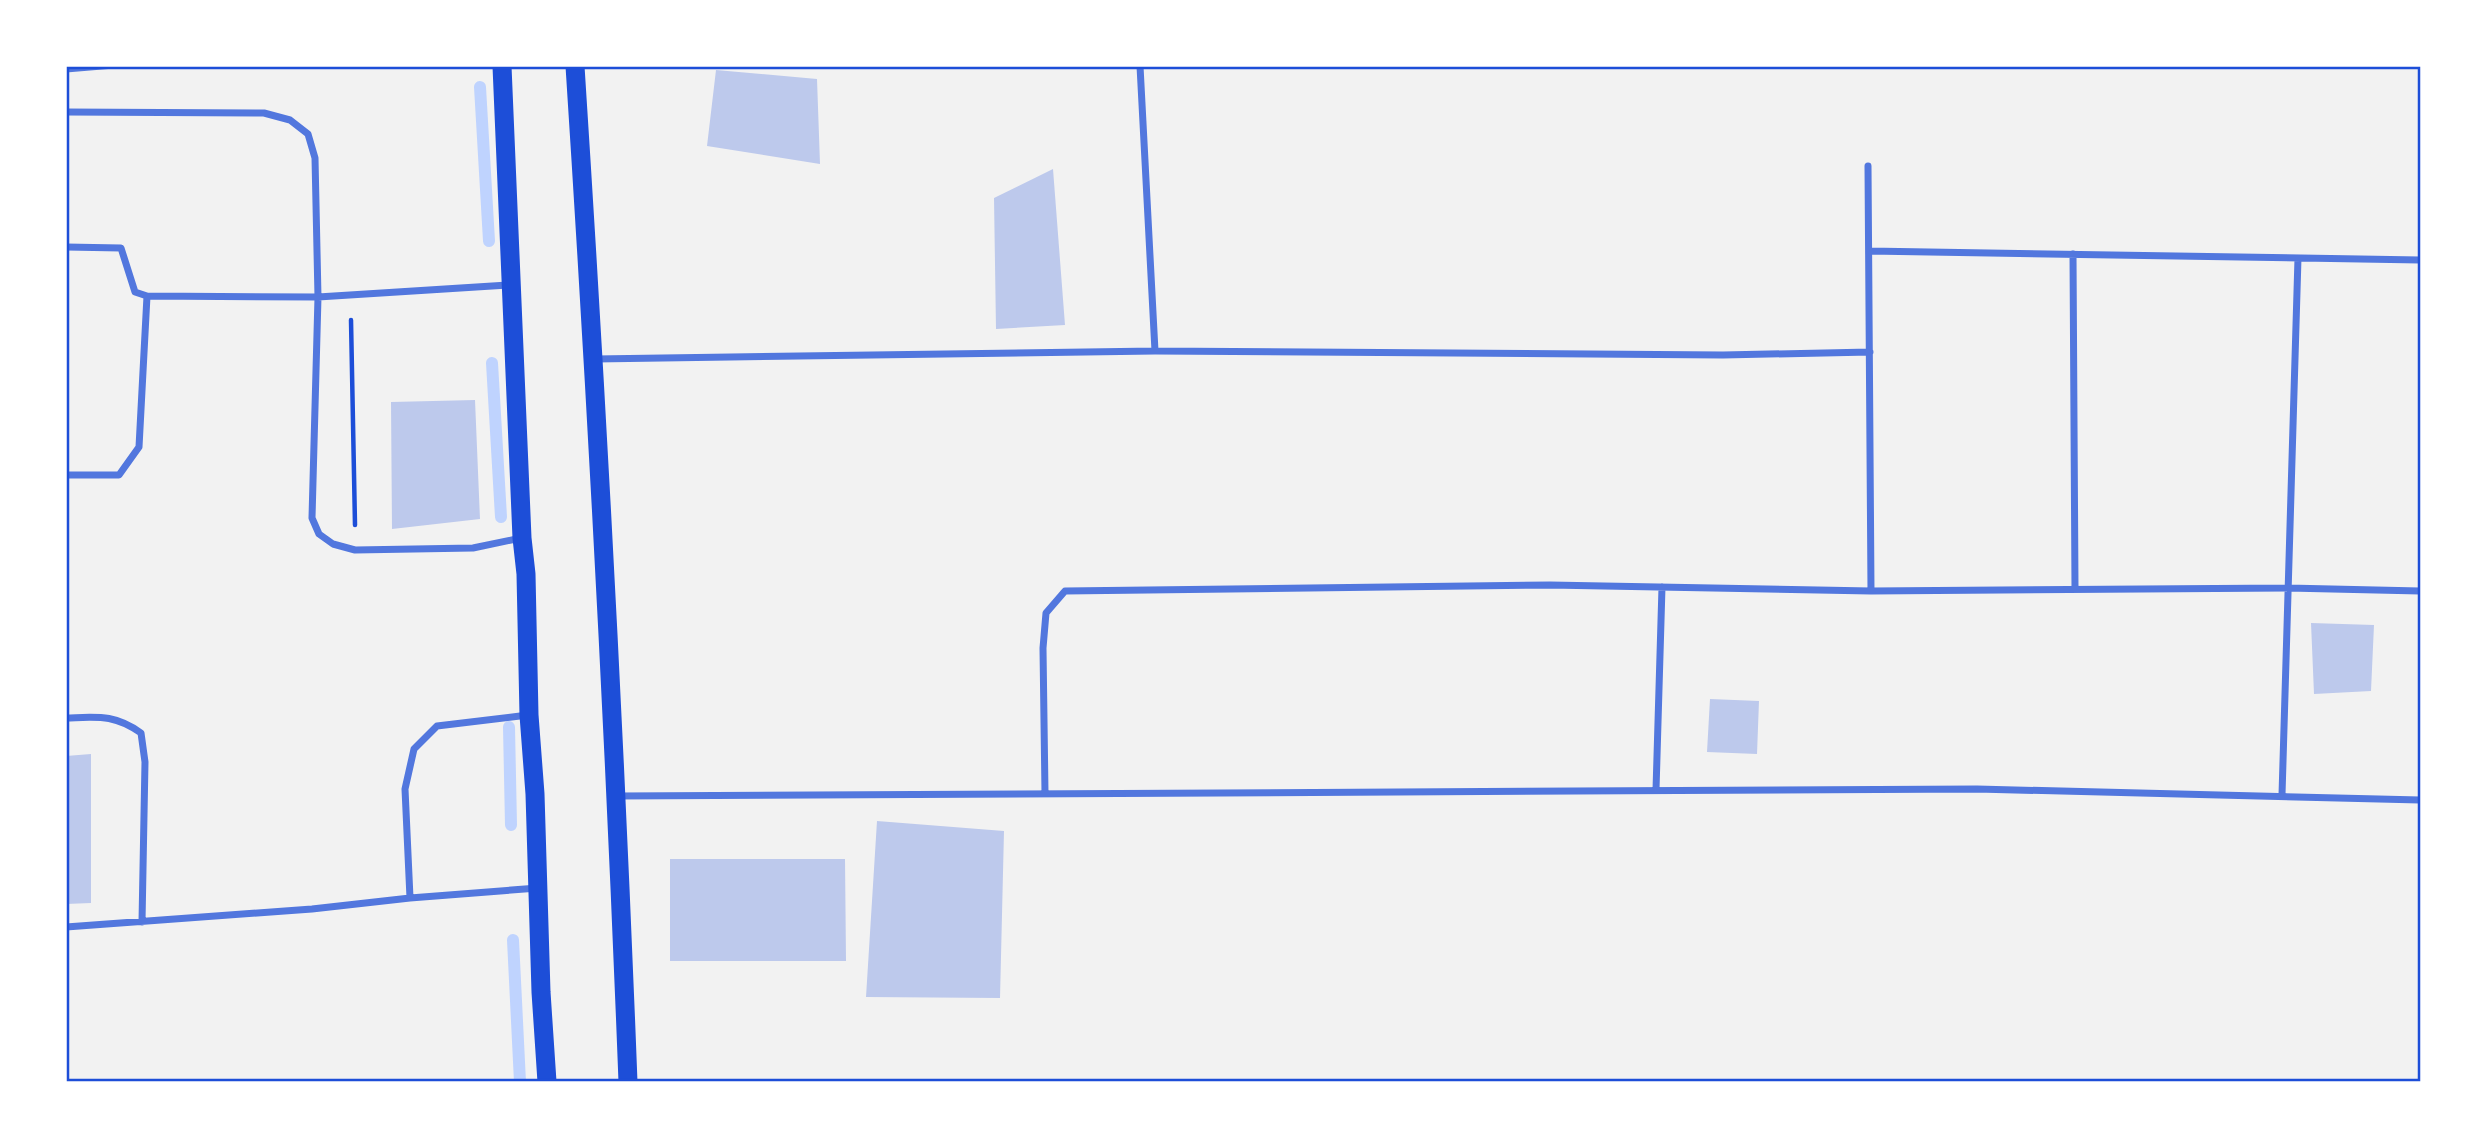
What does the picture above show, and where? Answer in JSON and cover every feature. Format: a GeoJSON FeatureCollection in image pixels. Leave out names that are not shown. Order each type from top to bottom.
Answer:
{"type":"FeatureCollection","features":[{"type":"Feature","properties":{"kind":"highway"},"geometry":{"type":"LineString","coordinates":[[502,66],[547,1082]]}},
{"type":"Feature","properties":{"kind":"highway"},"geometry":{"type":"LineString","coordinates":[[575,66],[594,359],[617,796],[628,1082]]}},
{"type":"Feature","properties":{"kind":"street"},"geometry":{"type":"LineString","coordinates":[[1140,66],[1154,351]]}},
{"type":"Feature","properties":{"kind":"street"},"geometry":{"type":"LineString","coordinates":[[66,112],[264,113],[290,120],[308,134],[315,158],[318,297],[312,518],[319,534],[332,544],[355,550],[473,548],[522,538]]}},
{"type":"Feature","properties":{"kind":"street"},"geometry":{"type":"LineString","coordinates":[[1868,166],[1871,591]]}},
{"type":"Feature","properties":{"kind":"street"},"geometry":{"type":"LineString","coordinates":[[66,247],[121,248],[135,292],[148,296],[318,297],[512,285]]}},
{"type":"Feature","properties":{"kind":"street"},"geometry":{"type":"LineString","coordinates":[[1869,251],[2420,260]]}},
{"type":"Feature","properties":{"kind":"street"},"geometry":{"type":"LineString","coordinates":[[2073,254],[2075,589]]}},
{"type":"Feature","properties":{"kind":"street"},"geometry":{"type":"LineString","coordinates":[[2282,795],[2298,258]]}},
{"type":"Feature","properties":{"kind":"street"},"geometry":{"type":"LineString","coordinates":[[66,475],[119,475],[139,447],[148,296]]}},
{"type":"Feature","properties":{"kind":"street"},"geometry":{"type":"LineString","coordinates":[[594,359],[1154,351],[1709,355],[1870,352]]}},
{"type":"Feature","properties":{"kind":"street"},"geometry":{"type":"LineString","coordinates":[[1045,793],[1043,648],[1046,613],[1065,591],[1522,585],[1871,591],[2288,588],[2420,591]]}},
{"type":"Feature","properties":{"kind":"street"},"geometry":{"type":"LineString","coordinates":[[1656,790],[1662,587]]}},
{"type":"Feature","properties":{"kind":"street"},"geometry":{"type":"LineString","coordinates":[[410,898],[405,789],[414,749],[437,726],[529,715]]}},
{"type":"Feature","properties":{"kind":"street"},"geometry":{"type":"LineString","coordinates":[[66,718],[105,716],[125,722],[142,733],[145,762],[142,922]]}},
{"type":"Feature","properties":{"kind":"street"},"geometry":{"type":"LineString","coordinates":[[617,796],[1977,789],[2420,800]]}},
{"type":"Feature","properties":{"kind":"street"},"geometry":{"type":"LineString","coordinates":[[66,927],[312,909],[538,888]]}},
{"type":"Feature","properties":{"kind":"lane"},"geometry":{"type":"LineString","coordinates":[[66,69],[114,66]]}},
{"type":"Feature","properties":{"kind":"path"},"geometry":{"type":"LineString","coordinates":[[350,295],[355,550]]}},
{"type":"Feature","properties":{"kind":"building"},"geometry":{"type":"Polygon","coordinates":[[[716,70],[817,79],[820,164],[707,146],[716,70]]]}},
{"type":"Feature","properties":{"kind":"building"},"geometry":{"type":"Polygon","coordinates":[[[1053,169],[1065,325],[996,329],[994,198],[1053,169]]]}},
{"type":"Feature","properties":{"kind":"building"},"geometry":{"type":"Polygon","coordinates":[[[475,400],[480,519],[392,529],[391,402],[475,400]]]}},
{"type":"Feature","properties":{"kind":"building"},"geometry":{"type":"Polygon","coordinates":[[[2311,623],[2374,625],[2371,691],[2314,694],[2311,623]]]}},
{"type":"Feature","properties":{"kind":"building"},"geometry":{"type":"Polygon","coordinates":[[[1710,699],[1759,701],[1757,754],[1707,752],[1710,699]]]}},
{"type":"Feature","properties":{"kind":"building"},"geometry":{"type":"Polygon","coordinates":[[[91,754],[91,903],[66,904],[66,756],[91,754]]]}},
{"type":"Feature","properties":{"kind":"building"},"geometry":{"type":"Polygon","coordinates":[[[877,821],[1004,831],[1000,998],[866,997],[877,821]]]}},
{"type":"Feature","properties":{"kind":"building"},"geometry":{"type":"Polygon","coordinates":[[[670,859],[845,859],[846,961],[670,961],[670,859]]]}},
{"type":"Feature","properties":{"kind":"waterway"},"geometry":{"type":"LineString","coordinates":[[480,87],[489,241]]}},
{"type":"Feature","properties":{"kind":"waterway"},"geometry":{"type":"LineString","coordinates":[[492,363],[501,517]]}},
{"type":"Feature","properties":{"kind":"waterway"},"geometry":{"type":"LineString","coordinates":[[509,727],[511,825]]}},
{"type":"Feature","properties":{"kind":"waterway"},"geometry":{"type":"LineString","coordinates":[[513,940],[520,1082]]}}]}
